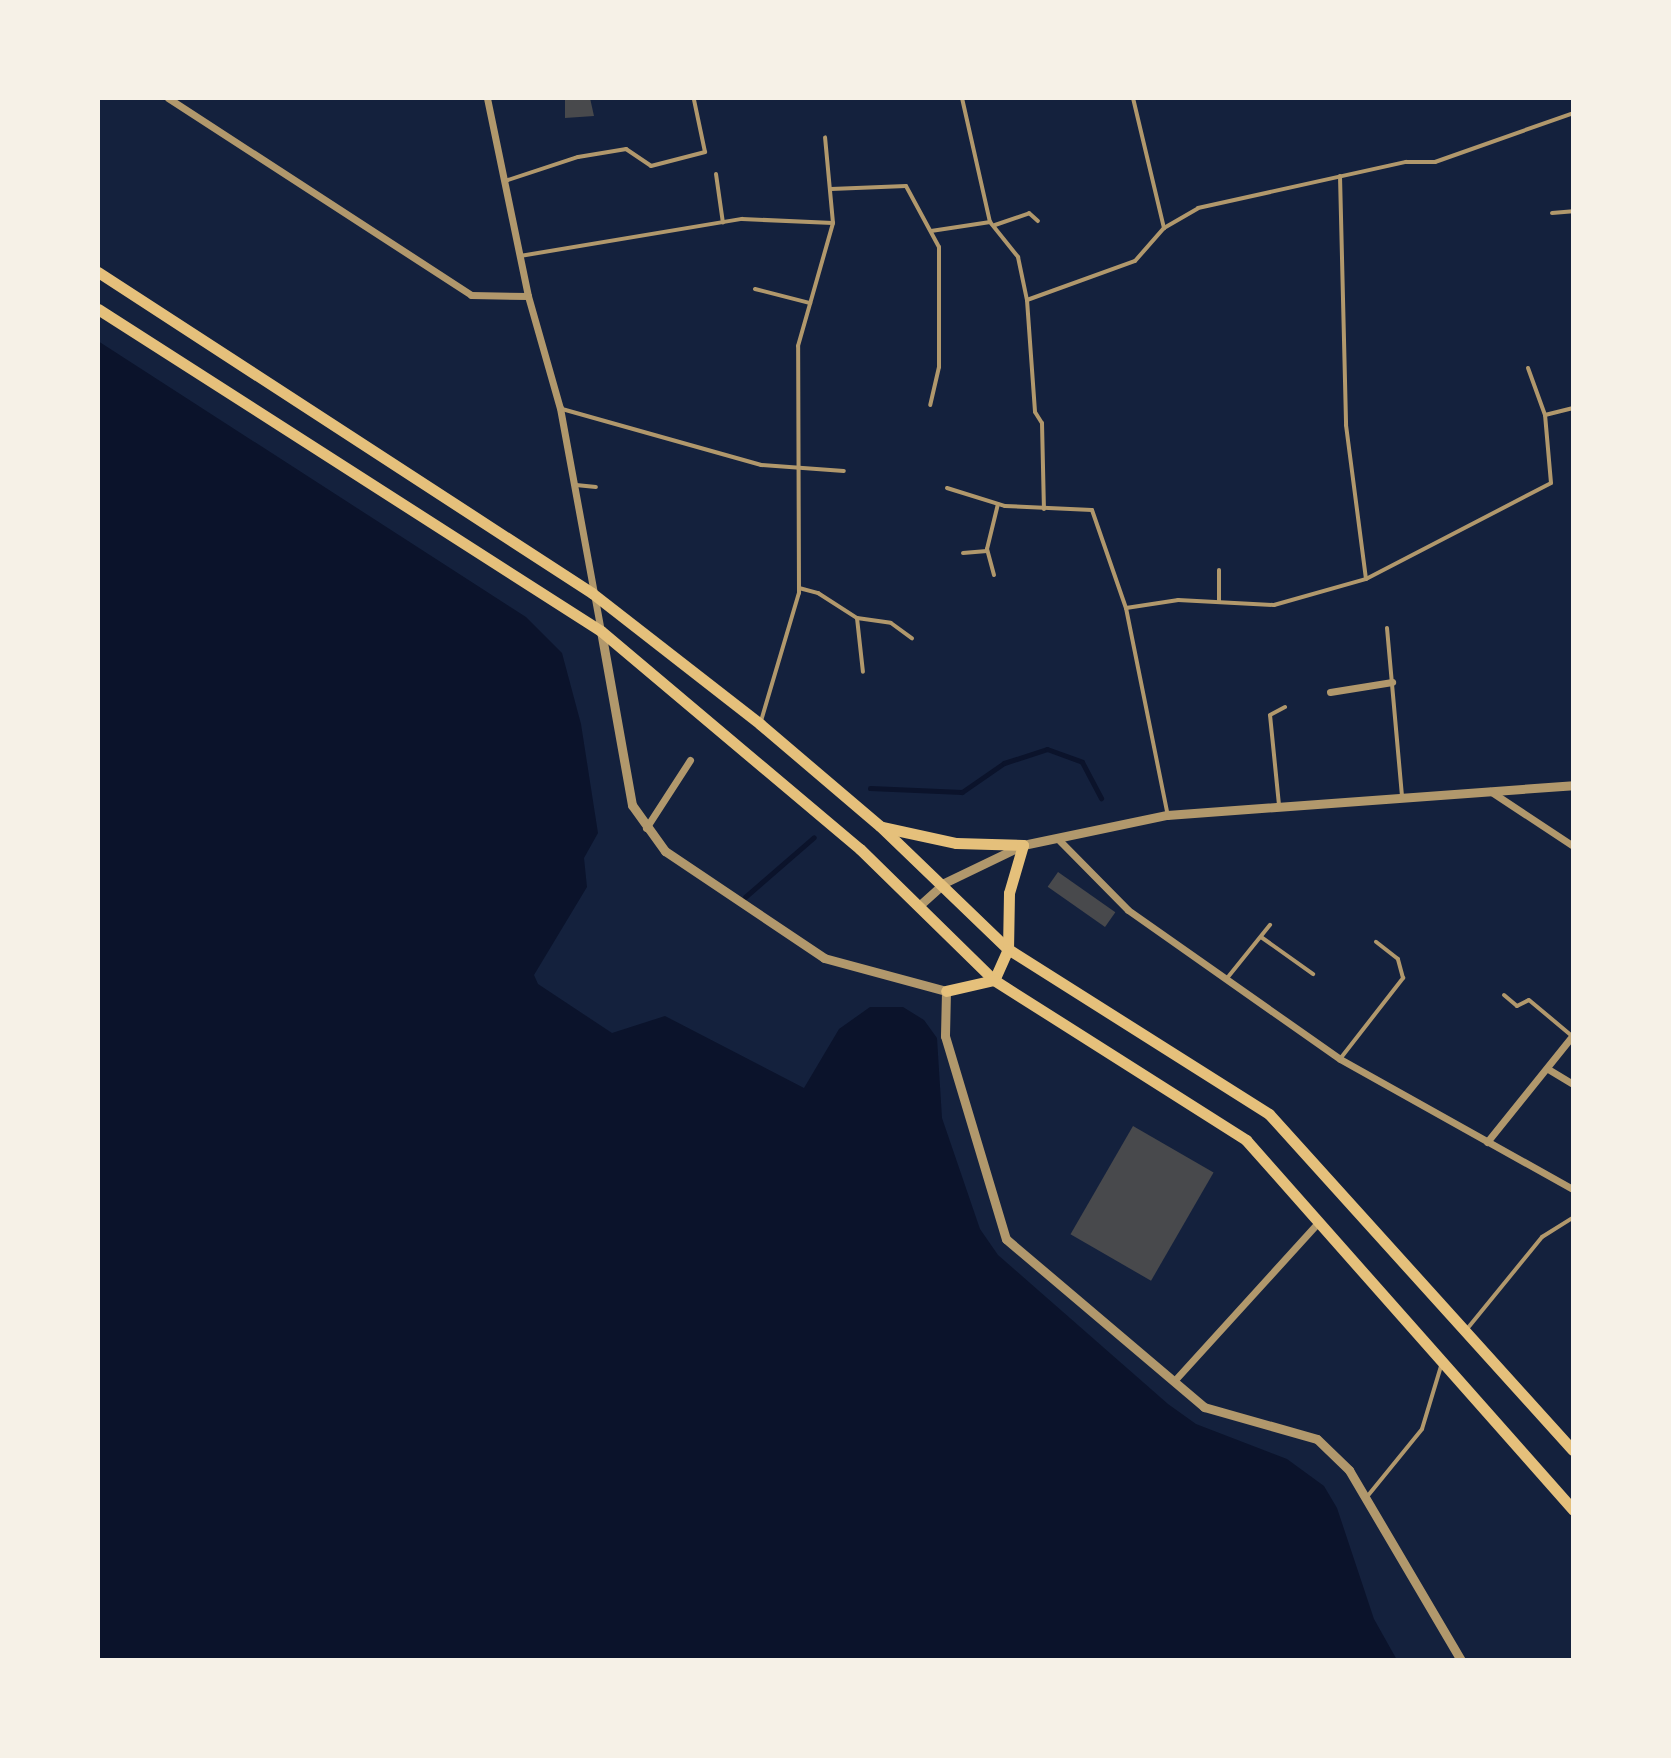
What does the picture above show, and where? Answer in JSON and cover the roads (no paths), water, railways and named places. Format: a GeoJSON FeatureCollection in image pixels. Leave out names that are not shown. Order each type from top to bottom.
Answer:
{"type":"FeatureCollection","features":[{"type":"Feature","properties":{"kind":"main road"},"geometry":{"type":"LineString","coordinates":[[98,272],[592,593],[760,724],[880,826],[944,883],[1008,949],[1269,1114],[1467,1329],[1573,1450]]}},
{"type":"Feature","properties":{"kind":"main road"},"geometry":{"type":"LineString","coordinates":[[98,309],[601,631],[921,904],[994,980],[1246,1140],[1573,1510]]}},
{"type":"Feature","properties":{"kind":"main road"},"geometry":{"type":"LineString","coordinates":[[880,826],[948,842],[1023,845],[1009,893],[1008,949],[994,980]]}},
{"type":"Feature","properties":{"kind":"main road"},"geometry":{"type":"LineString","coordinates":[[946,991],[994,980]]}},
{"type":"Feature","properties":{"kind":"street"},"geometry":{"type":"LineString","coordinates":[[168,98],[471,295],[528,296]]}},
{"type":"Feature","properties":{"kind":"street"},"geometry":{"type":"LineString","coordinates":[[487,98],[528,296],[560,408],[576,485],[592,593],[632,805],[646,828],[681,866],[824,958],[946,991],[945,1036],[998,1226],[1016,1248],[1174,1381],[1220,1414],[1317,1439],[1349,1470],[1461,1660]]}},
{"type":"Feature","properties":{"kind":"street"},"geometry":{"type":"LineString","coordinates":[[1330,692],[1392,682]]}},
{"type":"Feature","properties":{"kind":"street"},"geometry":{"type":"LineString","coordinates":[[646,828],[690,760]]}},
{"type":"Feature","properties":{"kind":"street"},"geometry":{"type":"LineString","coordinates":[[921,904],[944,883],[1023,845],[1059,840],[1167,815],[1573,785]]}},
{"type":"Feature","properties":{"kind":"street"},"geometry":{"type":"LineString","coordinates":[[1490,791],[1573,846]]}},
{"type":"Feature","properties":{"kind":"street"},"geometry":{"type":"LineString","coordinates":[[1059,840],[1128,910],[1228,977],[1340,1059],[1573,1189]]}},
{"type":"Feature","properties":{"kind":"street"},"geometry":{"type":"LineString","coordinates":[[1487,1142],[1573,1036]]}},
{"type":"Feature","properties":{"kind":"street"},"geometry":{"type":"LineString","coordinates":[[1548,1069],[1573,1084]]}},
{"type":"Feature","properties":{"kind":"street"},"geometry":{"type":"LineString","coordinates":[[1174,1381],[1318,1223]]}},
{"type":"Feature","properties":{"kind":"lane"},"geometry":{"type":"LineString","coordinates":[[962,98],[992,224],[1018,257],[1027,300],[1035,412],[1042,423],[1044,509]]}},
{"type":"Feature","properties":{"kind":"lane"},"geometry":{"type":"LineString","coordinates":[[1133,98],[1164,228]]}},
{"type":"Feature","properties":{"kind":"lane"},"geometry":{"type":"LineString","coordinates":[[505,181],[578,157],[626,149],[651,166],[705,152],[694,100]]}},
{"type":"Feature","properties":{"kind":"lane"},"geometry":{"type":"LineString","coordinates":[[1027,300],[1135,261],[1164,228],[1198,208],[1406,162],[1435,162],[1573,113]]}},
{"type":"Feature","properties":{"kind":"lane"},"geometry":{"type":"LineString","coordinates":[[760,724],[799,588],[798,346],[833,223],[825,137]]}},
{"type":"Feature","properties":{"kind":"lane"},"geometry":{"type":"LineString","coordinates":[[716,174],[723,223]]}},
{"type":"Feature","properties":{"kind":"lane"},"geometry":{"type":"LineString","coordinates":[[1340,176],[1346,425],[1366,579]]}},
{"type":"Feature","properties":{"kind":"lane"},"geometry":{"type":"LineString","coordinates":[[831,189],[899,183],[913,194],[931,231],[943,261],[939,367],[930,405]]}},
{"type":"Feature","properties":{"kind":"lane"},"geometry":{"type":"LineString","coordinates":[[1552,213],[1573,211]]}},
{"type":"Feature","properties":{"kind":"lane"},"geometry":{"type":"LineString","coordinates":[[931,231],[992,224],[1029,213],[1038,221]]}},
{"type":"Feature","properties":{"kind":"lane"},"geometry":{"type":"LineString","coordinates":[[520,256],[742,219],[833,223]]}},
{"type":"Feature","properties":{"kind":"lane"},"geometry":{"type":"LineString","coordinates":[[755,289],[810,303]]}},
{"type":"Feature","properties":{"kind":"lane"},"geometry":{"type":"LineString","coordinates":[[1126,608],[1178,600],[1274,605],[1366,579],[1551,483],[1545,415],[1528,368]]}},
{"type":"Feature","properties":{"kind":"lane"},"geometry":{"type":"LineString","coordinates":[[560,408],[761,465],[799,465],[844,471]]}},
{"type":"Feature","properties":{"kind":"lane"},"geometry":{"type":"LineString","coordinates":[[1545,415],[1573,408]]}},
{"type":"Feature","properties":{"kind":"lane"},"geometry":{"type":"LineString","coordinates":[[576,485],[596,487]]}},
{"type":"Feature","properties":{"kind":"lane"},"geometry":{"type":"LineString","coordinates":[[947,488],[998,504],[1092,510],[1126,608],[1167,815]]}},
{"type":"Feature","properties":{"kind":"lane"},"geometry":{"type":"LineString","coordinates":[[994,575],[987,551],[998,504]]}},
{"type":"Feature","properties":{"kind":"lane"},"geometry":{"type":"LineString","coordinates":[[963,553],[987,551]]}},
{"type":"Feature","properties":{"kind":"lane"},"geometry":{"type":"LineString","coordinates":[[1219,570],[1219,602]]}},
{"type":"Feature","properties":{"kind":"lane"},"geometry":{"type":"LineString","coordinates":[[799,588],[818,593],[857,618],[891,623],[912,638]]}},
{"type":"Feature","properties":{"kind":"lane"},"geometry":{"type":"LineString","coordinates":[[857,618],[863,672]]}},
{"type":"Feature","properties":{"kind":"lane"},"geometry":{"type":"LineString","coordinates":[[1387,628],[1402,796]]}},
{"type":"Feature","properties":{"kind":"lane"},"geometry":{"type":"LineString","coordinates":[[1279,805],[1270,715],[1285,707]]}},
{"type":"Feature","properties":{"kind":"lane"},"geometry":{"type":"LineString","coordinates":[[1228,977],[1270,925]]}},
{"type":"Feature","properties":{"kind":"lane"},"geometry":{"type":"LineString","coordinates":[[1261,937],[1313,974]]}},
{"type":"Feature","properties":{"kind":"lane"},"geometry":{"type":"LineString","coordinates":[[1340,1059],[1403,978],[1398,959],[1376,942]]}},
{"type":"Feature","properties":{"kind":"lane"},"geometry":{"type":"LineString","coordinates":[[1504,995],[1517,1006],[1529,1000],[1573,1036]]}},
{"type":"Feature","properties":{"kind":"lane"},"geometry":{"type":"LineString","coordinates":[[1467,1329],[1542,1237],[1573,1218]]}},
{"type":"Feature","properties":{"kind":"lane"},"geometry":{"type":"LineString","coordinates":[[1366,1498],[1422,1429],[1442,1364]]}},
{"type":"Feature","properties":{"kind":"water"},"geometry":{"type":"Polygon","coordinates":[[[98,341],[526,617],[562,653],[581,724],[598,833],[584,858],[587,887],[534,975],[538,984],[612,1033],[665,1016],[804,1088],[839,1029],[870,1007],[903,1007],[924,1020],[937,1038],[942,1118],[980,1229],[998,1255],[1168,1404],[1196,1424],[1287,1459],[1324,1486],[1337,1508],[1374,1619],[1397,1660],[98,1660],[98,341]]]}},
{"type":"Feature","properties":{"kind":"waterway"},"geometry":{"type":"LineString","coordinates":[[870,788],[962,792],[1004,763],[1047,749],[1082,762],[1101,798]]}},
{"type":"Feature","properties":{"kind":"waterway"},"geometry":{"type":"LineString","coordinates":[[745,897],[814,837]]}}]}
